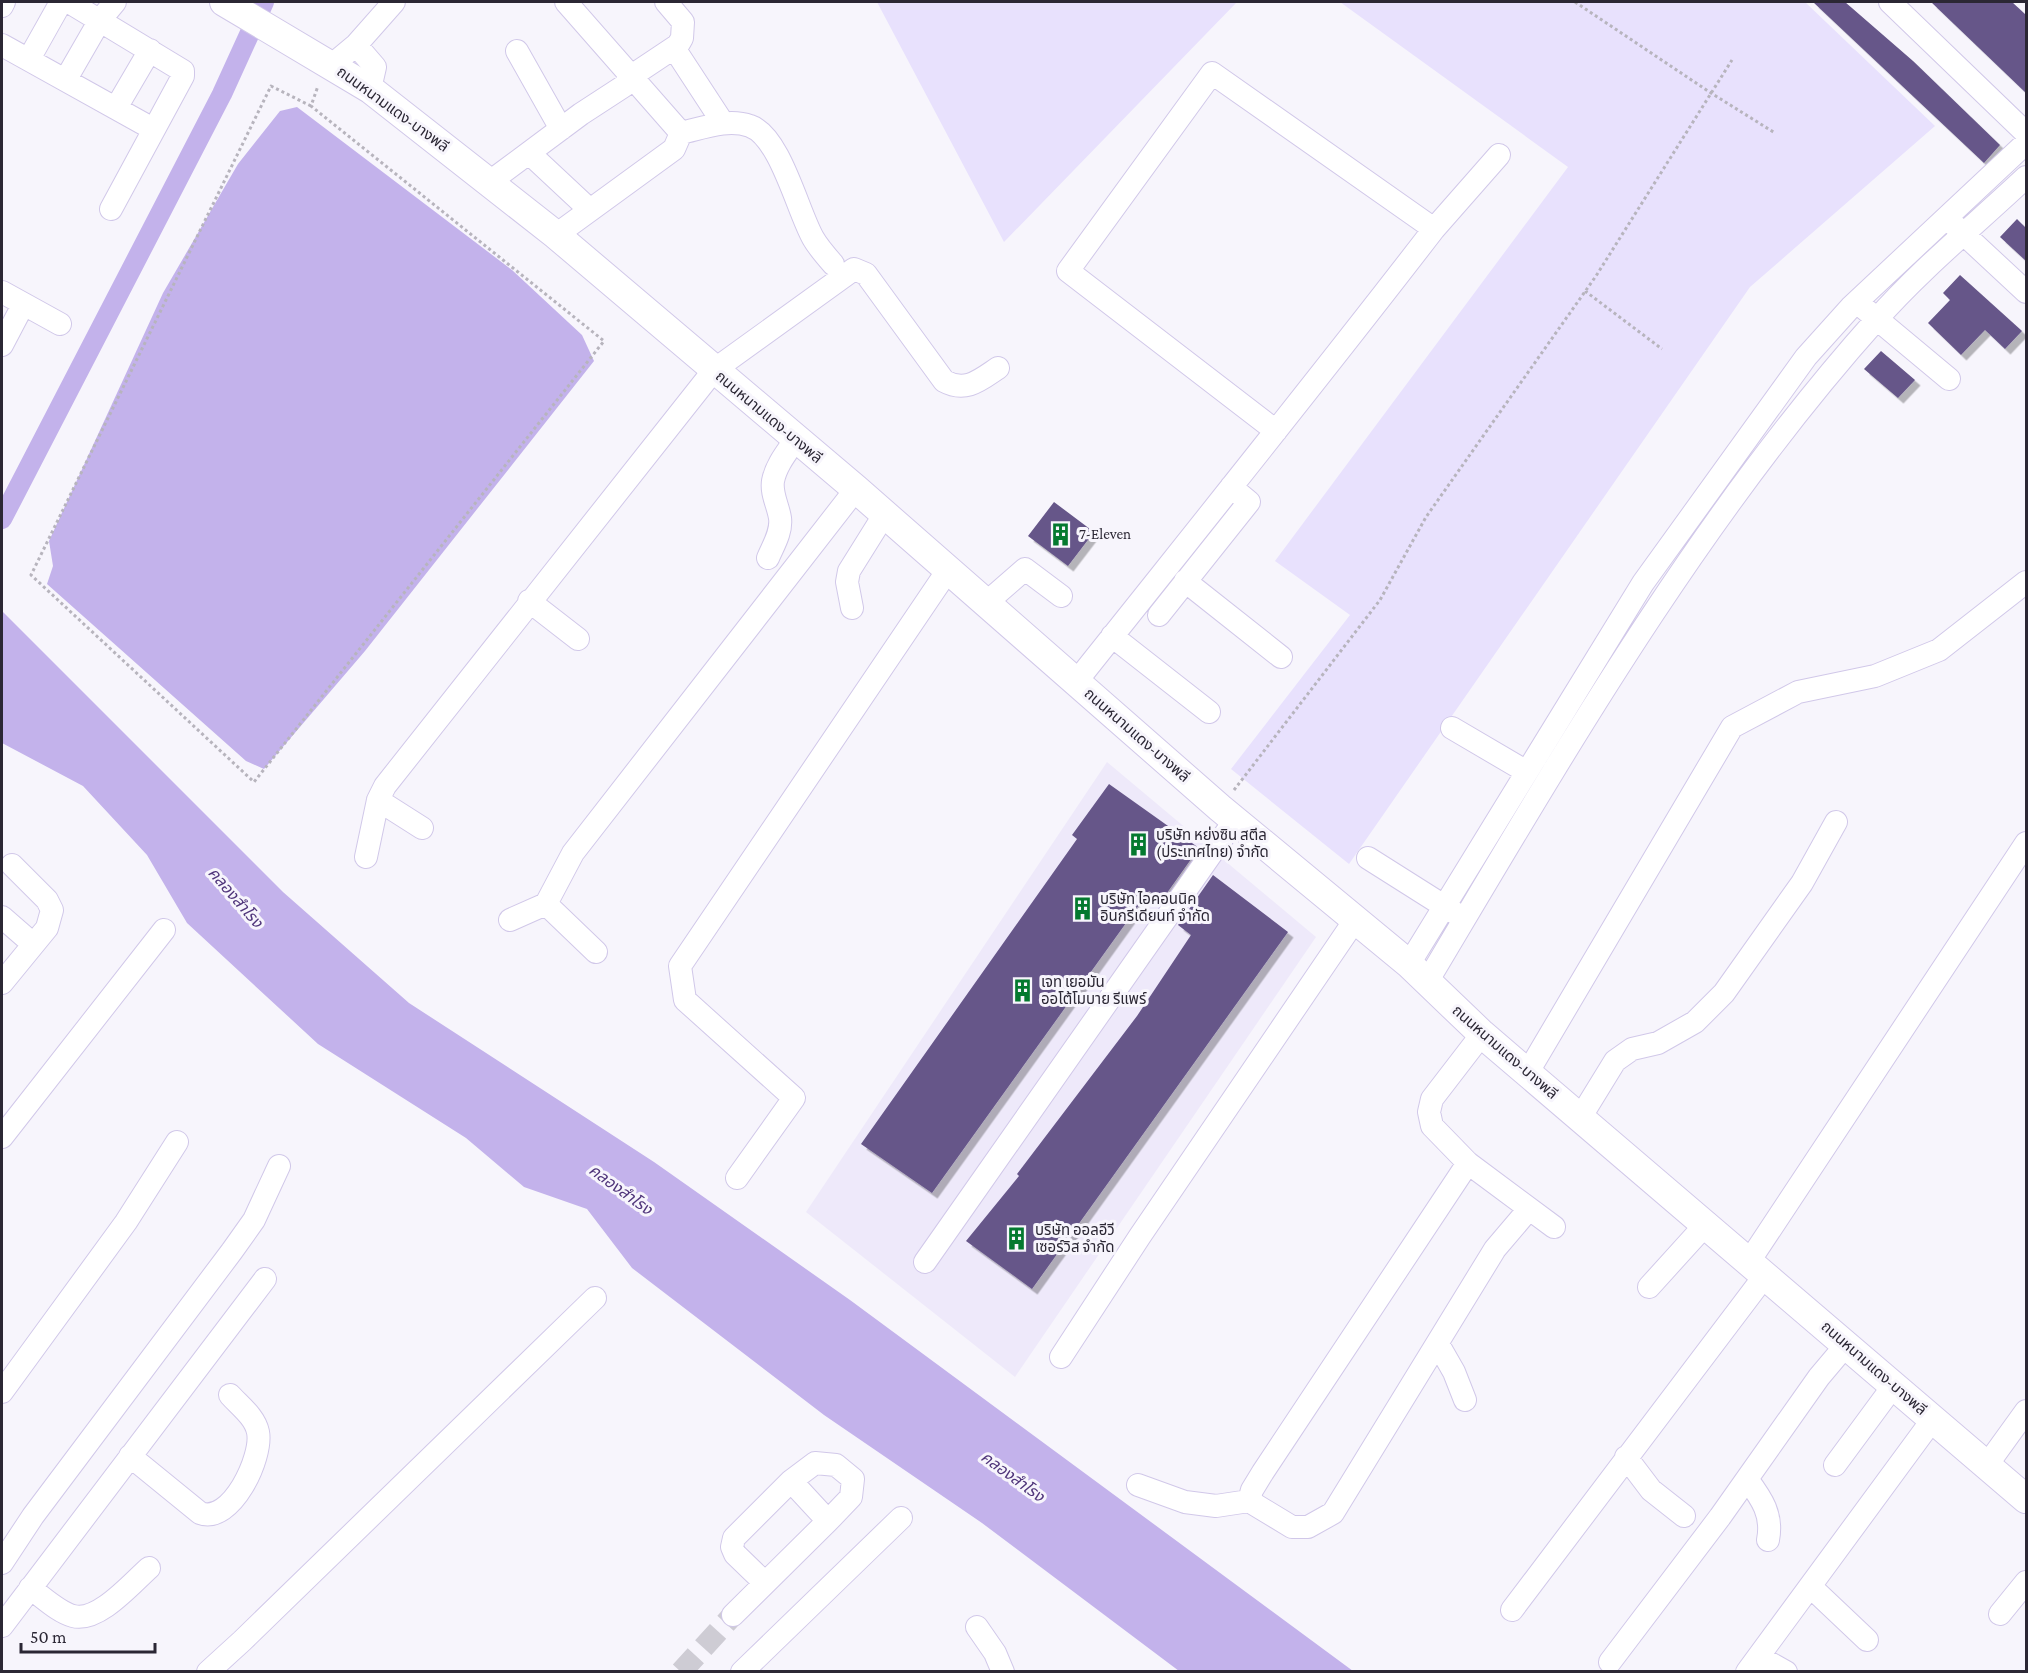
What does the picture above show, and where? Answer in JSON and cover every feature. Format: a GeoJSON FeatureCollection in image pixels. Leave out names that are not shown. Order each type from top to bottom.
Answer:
{"type":"FeatureCollection","features":[{"type":"Feature","properties":{"kind":"main road","name":"ถนนหนามแดง-บางพลี"},"geometry":{"type":"LineString","coordinates":[[233,7],[370,89],[491,181],[556,235],[856,489],[1228,814],[1418,973],[1482,1034],[1707,1223],[2026,1499]]}},
{"type":"Feature","properties":{"kind":"street"},"geometry":{"type":"LineString","coordinates":[[2,6],[4,2]]}},
{"type":"Feature","properties":{"kind":"street"},"geometry":{"type":"LineString","coordinates":[[29,59],[61,2]]}},
{"type":"Feature","properties":{"kind":"street"},"geometry":{"type":"LineString","coordinates":[[69,2],[183,71],[183,76],[111,209]]}},
{"type":"Feature","properties":{"kind":"street"},"geometry":{"type":"LineString","coordinates":[[66,79],[100,20],[115,2]]}},
{"type":"Feature","properties":{"kind":"street"},"geometry":{"type":"LineString","coordinates":[[329,63],[356,45],[393,2]]}},
{"type":"Feature","properties":{"kind":"street"},"geometry":{"type":"LineString","coordinates":[[566,2],[633,75],[681,133]]}},
{"type":"Feature","properties":{"kind":"street"},"geometry":{"type":"LineString","coordinates":[[491,181],[624,86],[633,75],[674,48],[682,38],[683,22],[666,2]]}},
{"type":"Feature","properties":{"kind":"street"},"geometry":{"type":"LineString","coordinates":[[1890,2],[2026,133]]}},
{"type":"Feature","properties":{"kind":"street"},"geometry":{"type":"LineString","coordinates":[[2,45],[153,129]]}},
{"type":"Feature","properties":{"kind":"street"},"geometry":{"type":"LineString","coordinates":[[356,45],[375,67],[370,89]]}},
{"type":"Feature","properties":{"kind":"street"},"geometry":{"type":"LineString","coordinates":[[674,48],[723,123]]}},
{"type":"Feature","properties":{"kind":"street"},"geometry":{"type":"LineString","coordinates":[[116,108],[150,50]]}},
{"type":"Feature","properties":{"kind":"street"},"geometry":{"type":"LineString","coordinates":[[517,51],[561,129]]}},
{"type":"Feature","properties":{"kind":"street"},"geometry":{"type":"LineString","coordinates":[[1276,431],[1068,271],[1212,73],[1434,229]]}},
{"type":"Feature","properties":{"kind":"street"},"geometry":{"type":"LineString","coordinates":[[681,133],[723,123],[751,126],[759,130],[780,159],[814,241],[833,264]]}},
{"type":"Feature","properties":{"kind":"street"},"geometry":{"type":"LineString","coordinates":[[556,235],[674,150],[681,133]]}},
{"type":"Feature","properties":{"kind":"street"},"geometry":{"type":"LineString","coordinates":[[1418,973],[1444,906],[1657,564],[1806,357],[1856,302],[2026,143]]}},
{"type":"Feature","properties":{"kind":"street"},"geometry":{"type":"LineString","coordinates":[[529,153],[590,210]]}},
{"type":"Feature","properties":{"kind":"street"},"geometry":{"type":"LineString","coordinates":[[1076,682],[1434,229],[1499,155]]}},
{"type":"Feature","properties":{"kind":"street"},"geometry":{"type":"LineString","coordinates":[[1418,973],[1464,919],[1555,767],[1673,587],[1772,445],[1877,319],[2026,177]]}},
{"type":"Feature","properties":{"kind":"street"},"geometry":{"type":"LineString","coordinates":[[1947,218],[2026,292]]}},
{"type":"Feature","properties":{"kind":"street"},"geometry":{"type":"LineString","coordinates":[[366,857],[378,800],[385,786],[529,601],[714,370],[767,328],[854,269],[866,274],[944,381],[954,387],[963,387],[973,384],[998,368]]}},
{"type":"Feature","properties":{"kind":"street"},"geometry":{"type":"LineString","coordinates":[[2,292],[60,324]]}},
{"type":"Feature","properties":{"kind":"street"},"geometry":{"type":"LineString","coordinates":[[1856,302],[1949,379]]}},
{"type":"Feature","properties":{"kind":"street"},"geometry":{"type":"LineString","coordinates":[[2,345],[23,305]]}},
{"type":"Feature","properties":{"kind":"street"},"geometry":{"type":"LineString","coordinates":[[768,558],[779,531],[780,519],[772,490],[774,478],[778,465],[796,440]]}},
{"type":"Feature","properties":{"kind":"street"},"geometry":{"type":"LineString","coordinates":[[1159,615],[1249,502],[1231,487]]}},
{"type":"Feature","properties":{"kind":"street"},"geometry":{"type":"LineString","coordinates":[[510,920],[546,904],[555,883],[573,853],[856,489]]}},
{"type":"Feature","properties":{"kind":"street"},"geometry":{"type":"LineString","coordinates":[[852,608],[848,582],[849,572],[884,514]]}},
{"type":"Feature","properties":{"kind":"street"},"geometry":{"type":"LineString","coordinates":[[986,603],[1025,569],[1061,596]]}},
{"type":"Feature","properties":{"kind":"street"},"geometry":{"type":"LineString","coordinates":[[737,1178],[794,1098],[685,1000],[680,966],[948,570]]}},
{"type":"Feature","properties":{"kind":"street"},"geometry":{"type":"LineString","coordinates":[[1185,582],[1281,657]]}},
{"type":"Feature","properties":{"kind":"street"},"geometry":{"type":"LineString","coordinates":[[1528,1072],[1732,727],[1798,692],[1875,676],[1939,650],[2026,582]]}},
{"type":"Feature","properties":{"kind":"street"},"geometry":{"type":"LineString","coordinates":[[529,601],[578,639]]}},
{"type":"Feature","properties":{"kind":"street"},"geometry":{"type":"LineString","coordinates":[[1112,636],[1209,711]]}},
{"type":"Feature","properties":{"kind":"street"},"geometry":{"type":"LineString","coordinates":[[1452,728],[1527,772]]}},
{"type":"Feature","properties":{"kind":"street"},"geometry":{"type":"LineString","coordinates":[[378,800],[422,828]]}},
{"type":"Feature","properties":{"kind":"street"},"geometry":{"type":"LineString","coordinates":[[925,1262],[1228,814]]}},
{"type":"Feature","properties":{"kind":"street"},"geometry":{"type":"LineString","coordinates":[[1580,1118],[1615,1060],[1632,1049],[1658,1043],[1695,1022],[1724,993],[1802,883],[1836,822]]}},
{"type":"Feature","properties":{"kind":"street"},"geometry":{"type":"LineString","coordinates":[[1512,1610],[1626,1457],[1758,1267],[2026,843]]}},
{"type":"Feature","properties":{"kind":"street"},"geometry":{"type":"LineString","coordinates":[[1368,858],[1464,919]]}},
{"type":"Feature","properties":{"kind":"street"},"geometry":{"type":"LineString","coordinates":[[2,982],[47,928],[52,910],[47,900],[12,865]]}},
{"type":"Feature","properties":{"kind":"street"},"geometry":{"type":"LineString","coordinates":[[546,904],[596,952]]}},
{"type":"Feature","properties":{"kind":"street"},"geometry":{"type":"LineString","coordinates":[[2,918],[33,944]]}},
{"type":"Feature","properties":{"kind":"street"},"geometry":{"type":"LineString","coordinates":[[1061,1357],[1140,1236],[1355,920]]}},
{"type":"Feature","properties":{"kind":"street"},"geometry":{"type":"LineString","coordinates":[[2,1137],[164,930]]}},
{"type":"Feature","properties":{"kind":"street"},"geometry":{"type":"LineString","coordinates":[[1482,1034],[1432,1100],[1429,1112],[1432,1126],[1468,1162],[1554,1227]]}},
{"type":"Feature","properties":{"kind":"street"},"geometry":{"type":"LineString","coordinates":[[2,1392],[126,1222],[177,1142]]}},
{"type":"Feature","properties":{"kind":"street"},"geometry":{"type":"LineString","coordinates":[[1249,1501],[1252,1490],[1263,1472],[1468,1162]]}},
{"type":"Feature","properties":{"kind":"street"},"geometry":{"type":"LineString","coordinates":[[2,1563],[33,1516],[254,1220],[279,1166]]}},
{"type":"Feature","properties":{"kind":"street"},"geometry":{"type":"LineString","coordinates":[[1138,1485],[1185,1502],[1216,1506],[1249,1501],[1292,1527],[1308,1527],[1333,1513],[1495,1249],[1529,1209]]}},
{"type":"Feature","properties":{"kind":"street"},"geometry":{"type":"LineString","coordinates":[[1649,1287],[1707,1223]]}},
{"type":"Feature","properties":{"kind":"street"},"geometry":{"type":"LineString","coordinates":[[2,1626],[265,1279]]}},
{"type":"Feature","properties":{"kind":"street"},"geometry":{"type":"LineString","coordinates":[[208,1671],[595,1298]]}},
{"type":"Feature","properties":{"kind":"street"},"geometry":{"type":"LineString","coordinates":[[1438,1344],[1454,1372],[1465,1400]]}},
{"type":"Feature","properties":{"kind":"street"},"geometry":{"type":"LineString","coordinates":[[1610,1662],[1747,1479],[1819,1377],[1846,1345]]}},
{"type":"Feature","properties":{"kind":"street"},"geometry":{"type":"LineString","coordinates":[[1835,1465],[1894,1385]]}},
{"type":"Feature","properties":{"kind":"street"},"geometry":{"type":"LineString","coordinates":[[130,1456],[200,1513],[216,1514],[237,1495],[245,1482],[256,1453],[259,1435],[256,1424],[230,1395]]}},
{"type":"Feature","properties":{"kind":"street"},"geometry":{"type":"LineString","coordinates":[[1987,1465],[2026,1411]]}},
{"type":"Feature","properties":{"kind":"street"},"geometry":{"type":"LineString","coordinates":[[1749,1670],[1933,1419]]}},
{"type":"Feature","properties":{"kind":"street"},"geometry":{"type":"LineString","coordinates":[[1626,1457],[1650,1490],[1684,1516]]}},
{"type":"Feature","properties":{"kind":"street"},"geometry":{"type":"LineString","coordinates":[[733,1615],[828,1521],[851,1497],[853,1479],[847,1472],[836,1465],[815,1463],[791,1481],[734,1538],[732,1547],[735,1554],[765,1583]]}},
{"type":"Feature","properties":{"kind":"street"},"geometry":{"type":"LineString","coordinates":[[1747,1479],[1758,1494],[1771,1523],[1768,1540]]}},
{"type":"Feature","properties":{"kind":"street"},"geometry":{"type":"LineString","coordinates":[[791,1481],[828,1521]]}},
{"type":"Feature","properties":{"kind":"street"},"geometry":{"type":"LineString","coordinates":[[742,1671],[901,1518]]}},
{"type":"Feature","properties":{"kind":"street"},"geometry":{"type":"LineString","coordinates":[[30,1588],[64,1611],[74,1616],[85,1616],[100,1611],[149,1568]]}},
{"type":"Feature","properties":{"kind":"street"},"geometry":{"type":"LineString","coordinates":[[2000,1614],[2026,1582]]}},
{"type":"Feature","properties":{"kind":"street"},"geometry":{"type":"LineString","coordinates":[[1811,1587],[1867,1640]]}},
{"type":"Feature","properties":{"kind":"street"},"geometry":{"type":"LineString","coordinates":[[977,1627],[1004,1671]]}},
{"type":"Feature","properties":{"kind":"street"},"geometry":{"type":"LineString","coordinates":[[1749,1670],[1768,1662],[1786,1671]]}},
{"type":"Feature","properties":{"kind":"path"},"geometry":{"type":"LineString","coordinates":[[1575,2],[1775,133]]}},
{"type":"Feature","properties":{"kind":"path"},"geometry":{"type":"LineString","coordinates":[[1228,814],[1380,600],[1426,518],[1585,291],[1732,60]]}},
{"type":"Feature","properties":{"kind":"path"},"geometry":{"type":"LineString","coordinates":[[311,106],[329,63]]}},
{"type":"Feature","properties":{"kind":"path"},"geometry":{"type":"LineString","coordinates":[[271,86],[311,106],[604,341],[254,782],[31,575],[271,86]]}},
{"type":"Feature","properties":{"kind":"path"},"geometry":{"type":"LineString","coordinates":[[1585,291],[1662,349]]}},
{"type":"Feature","properties":{"kind":"shaded area"},"geometry":{"type":"Polygon","coordinates":[[[877,2],[1237,2],[1004,242],[877,2]]]}},
{"type":"Feature","properties":{"kind":"shaded area"},"geometry":{"type":"Polygon","coordinates":[[[1340,2],[1805,2],[1935,126],[1750,287],[1349,864],[1231,769],[1350,615],[1275,561],[1568,167],[1340,2]]]}},
{"type":"Feature","properties":{"kind":"shaded area"},"geometry":{"type":"Polygon","coordinates":[[[1107,762],[1316,937],[1015,1377],[806,1212],[1107,762]]]}},
{"type":"Feature","properties":{"kind":"water"},"geometry":{"type":"Polygon","coordinates":[[[297,107],[512,270],[582,335],[594,361],[365,651],[264,769],[246,761],[47,584],[53,566],[49,541],[163,293],[238,164],[280,111],[297,107]]]}},
{"type":"Feature","properties":{"kind":"water","name":"คลองสำโรง"},"geometry":{"type":"Polygon","coordinates":[[[2,611],[283,892],[409,1003],[654,1162],[850,1300],[1353,1671],[1179,1671],[982,1523],[824,1415],[632,1268],[587,1209],[524,1187],[466,1138],[318,1044],[187,923],[147,855],[83,786],[2,743],[2,611]]]}},
{"type":"Feature","properties":{"kind":"building"},"geometry":{"type":"Polygon","coordinates":[[[1813,2],[1845,2],[1913,61],[2000,145],[1984,163],[1813,2]]]}},
{"type":"Feature","properties":{"kind":"building"},"geometry":{"type":"Polygon","coordinates":[[[1931,2],[2012,2],[2026,15],[2026,93],[1931,2]]]}},
{"type":"Feature","properties":{"kind":"building"},"geometry":{"type":"Polygon","coordinates":[[[2017,219],[2026,228],[2026,261],[2000,237],[2017,219]]]}},
{"type":"Feature","properties":{"kind":"building"},"geometry":{"type":"Polygon","coordinates":[[[1960,275],[2022,331],[2005,349],[1985,330],[1961,355],[1928,323],[1950,300],[1943,293],[1960,275]]]}},
{"type":"Feature","properties":{"kind":"building"},"geometry":{"type":"Polygon","coordinates":[[[1881,351],[1915,380],[1898,398],[1864,369],[1881,351]]]}},
{"type":"Feature","properties":{"kind":"building","name":"7-Eleven"},"geometry":{"type":"Polygon","coordinates":[[[1054,502],[1094,532],[1068,566],[1028,536],[1054,502]]]}},
{"type":"Feature","properties":{"kind":"building"},"geometry":{"type":"Polygon","coordinates":[[[1109,784],[1199,848],[1162,900],[1149,891],[932,1193],[861,1144],[1077,839],[1072,835],[1109,784]]]}},
{"type":"Feature","properties":{"kind":"building"},"geometry":{"type":"Polygon","coordinates":[[[1213,875],[1288,932],[1032,1289],[966,1241],[1019,1176],[1017,1174],[1137,1016],[1191,935],[1178,925],[1213,875]]]}},
{"type":"Feature","properties":{"kind":"waterway"},"geometry":{"type":"LineString","coordinates":[[2,519],[222,94],[264,2]]}},
{"type":"Feature","properties":{"kind":"tunnel"},"geometry":{"type":"LineString","coordinates":[[681,1672],[733,1615]]}},
{"type":"Feature","properties":{"kind":"place","name":"7-Eleven"},"geometry":{"type":"Point","coordinates":[1061,534]}},
{"type":"Feature","properties":{"kind":"place","name":"บริษัท หย่งซิน สตีล (ประเทศไทย) จํากัด"},"geometry":{"type":"Point","coordinates":[1138,844]}},
{"type":"Feature","properties":{"kind":"place","name":"บริษัท ไอคอนนิค อินกรีเดียนท์ จำกัด"},"geometry":{"type":"Point","coordinates":[1082,908]}},
{"type":"Feature","properties":{"kind":"place","name":"เจท เยอมัน ออโต้โมบาย รีแพร์"},"geometry":{"type":"Point","coordinates":[1023,991]}},
{"type":"Feature","properties":{"kind":"place","name":"บริษัท ออลอีวี เซอร์วิส จำกัด"},"geometry":{"type":"Point","coordinates":[1017,1239]}}]}
